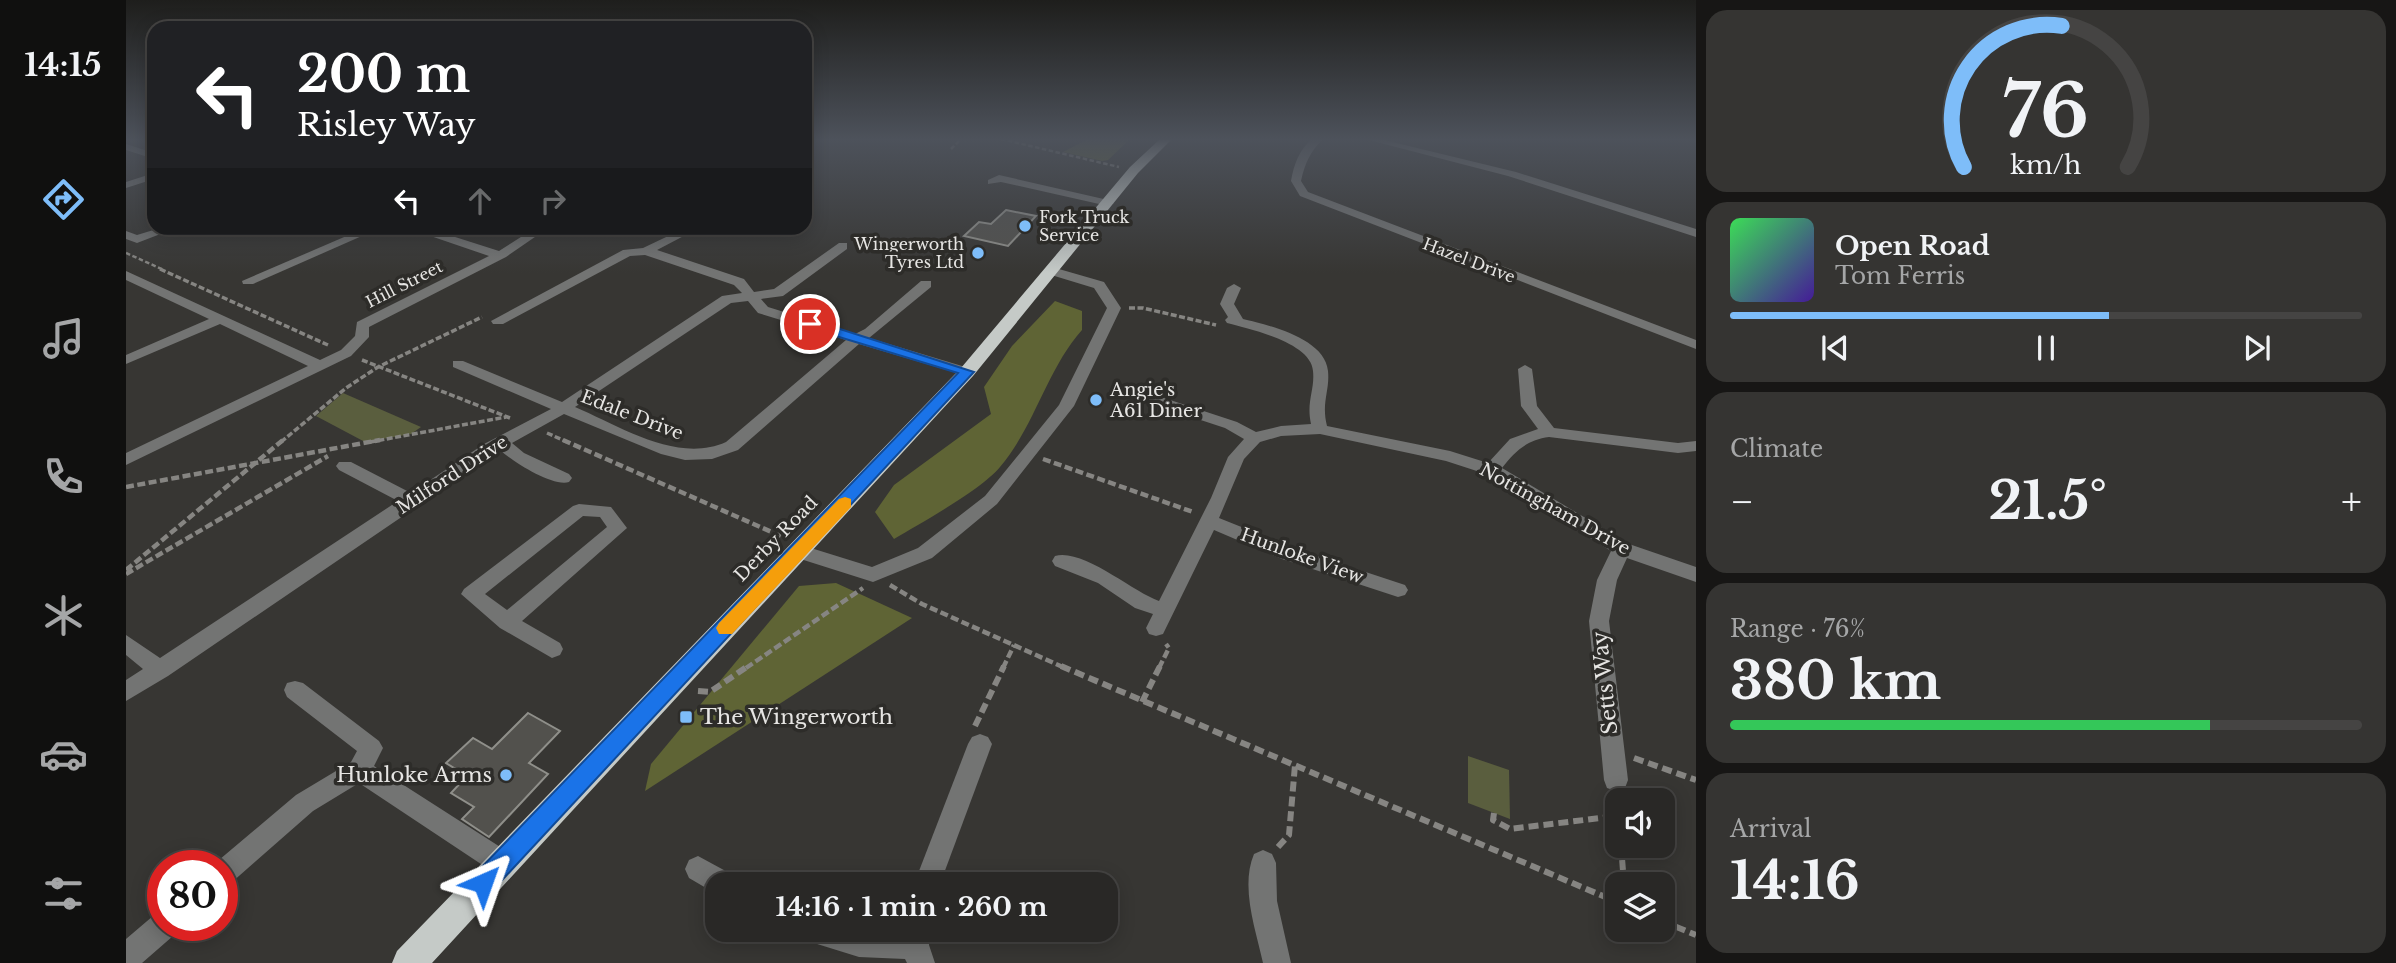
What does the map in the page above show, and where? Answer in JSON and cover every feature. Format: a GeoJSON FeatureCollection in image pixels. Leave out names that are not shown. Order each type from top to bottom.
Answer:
{"type":"FeatureCollection","features":[{"type":"Feature","properties":{"kind":"highway","name":"Derby Road"},"geometry":{"type":"LineString","coordinates":[[409,963],[967,372],[1123,184]]}},
{"type":"Feature","properties":{"kind":"street"},"geometry":{"type":"LineString","coordinates":[[1026,184],[1108,203]]}},
{"type":"Feature","properties":{"kind":"street","name":"Hazel Drive"},"geometry":{"type":"LineString","coordinates":[[1298,184],[1304,194],[1493,270],[1696,345]]}},
{"type":"Feature","properties":{"kind":"street"},"geometry":{"type":"LineString","coordinates":[[1543,184],[1690,231],[1696,218]]}},
{"type":"Feature","properties":{"kind":"street"},"geometry":{"type":"LineString","coordinates":[[1022,197],[1035,186]]}},
{"type":"Feature","properties":{"kind":"street"},"geometry":{"type":"LineString","coordinates":[[126,235],[137,239],[149,235]]}},
{"type":"Feature","properties":{"kind":"street"},"geometry":{"type":"LineString","coordinates":[[248,281],[357,235]]}},
{"type":"Feature","properties":{"kind":"street"},"geometry":{"type":"LineString","coordinates":[[439,235],[500,255]]}},
{"type":"Feature","properties":{"kind":"street","name":"Hill Street"},"geometry":{"type":"LineString","coordinates":[[346,353],[362,337],[362,324],[500,255],[531,235]]}},
{"type":"Feature","properties":{"kind":"street"},"geometry":{"type":"LineString","coordinates":[[493,318],[627,253],[646,251],[679,235]]}},
{"type":"Feature","properties":{"kind":"street","name":"Milford Drive"},"geometry":{"type":"LineString","coordinates":[[126,692],[501,442],[562,409],[727,299],[751,294],[778,293],[843,246]]}},
{"type":"Feature","properties":{"kind":"street"},"geometry":{"type":"LineString","coordinates":[[646,251],[739,282],[763,310],[967,372]]}},
{"type":"Feature","properties":{"kind":"street"},"geometry":{"type":"LineString","coordinates":[[800,549],[873,575],[925,553],[991,500],[1066,406],[1114,308],[1100,285],[1052,271]]}},
{"type":"Feature","properties":{"kind":"street"},"geometry":{"type":"LineString","coordinates":[[126,275],[319,365]]}},
{"type":"Feature","properties":{"kind":"street","name":"Edale Drive"},"geometry":{"type":"LineString","coordinates":[[458,364],[679,455],[715,455],[732,446],[857,338],[870,331],[926,284]]}},
{"type":"Feature","properties":{"kind":"street"},"geometry":{"type":"LineString","coordinates":[[1234,288],[1227,304],[1235,321],[1285,334],[1315,358],[1321,370],[1315,408],[1320,429]]}},
{"type":"Feature","properties":{"kind":"street"},"geometry":{"type":"LineString","coordinates":[[126,360],[220,319]]}},
{"type":"Feature","properties":{"kind":"street"},"geometry":{"type":"LineString","coordinates":[[126,460],[346,353]]}},
{"type":"Feature","properties":{"kind":"street"},"geometry":{"type":"LineString","coordinates":[[1525,369],[1529,406],[1549,432]]}},
{"type":"Feature","properties":{"kind":"street"},"geometry":{"type":"LineString","coordinates":[[1062,561],[1105,578],[1143,603],[1160,619],[1220,498],[1236,457],[1254,438],[1231,425],[1155,400]]}},
{"type":"Feature","properties":{"kind":"street","name":"Nottingham Drive"},"geometry":{"type":"LineString","coordinates":[[1254,438],[1281,431],[1320,429],[1450,456],[1492,470],[1622,549],[1696,575]]}},
{"type":"Feature","properties":{"kind":"street"},"geometry":{"type":"LineString","coordinates":[[1492,470],[1511,443],[1530,434],[1549,432],[1678,447],[1696,446]]}},
{"type":"Feature","properties":{"kind":"street"},"geometry":{"type":"LineString","coordinates":[[501,442],[519,457],[564,478]]}},
{"type":"Feature","properties":{"kind":"street"},"geometry":{"type":"LineString","coordinates":[[345,467],[412,501]]}},
{"type":"Feature","properties":{"kind":"street"},"geometry":{"type":"LineString","coordinates":[[507,621],[618,528],[606,511],[579,510],[471,594],[507,621],[552,649]]}},
{"type":"Feature","properties":{"kind":"street","name":"Hunloke View"},"geometry":{"type":"LineString","coordinates":[[1208,519],[1289,554],[1398,590]]}},
{"type":"Feature","properties":{"kind":"street","name":"Setts Way"},"geometry":{"type":"LineString","coordinates":[[1616,780],[1599,621],[1607,580],[1622,549]]}},
{"type":"Feature","properties":{"kind":"street"},"geometry":{"type":"LineString","coordinates":[[126,643],[160,670]]}},
{"type":"Feature","properties":{"kind":"street"},"geometry":{"type":"LineString","coordinates":[[238,860],[302,806],[341,778],[360,770],[371,748],[295,690]]}},
{"type":"Feature","properties":{"kind":"street"},"geometry":{"type":"LineString","coordinates":[[931,872],[979,744]]}},
{"type":"Feature","properties":{"kind":"street"},"geometry":{"type":"LineString","coordinates":[[360,770],[502,863]]}},
{"type":"Feature","properties":{"kind":"street"},"geometry":{"type":"LineString","coordinates":[[1263,863],[1263,901],[1277,963]]}},
{"type":"Feature","properties":{"kind":"street"},"geometry":{"type":"LineString","coordinates":[[698,869],[705,873]]}},
{"type":"Feature","properties":{"kind":"street"},"geometry":{"type":"LineString","coordinates":[[126,958],[147,940]]}},
{"type":"Feature","properties":{"kind":"street"},"geometry":{"type":"LineString","coordinates":[[856,942],[917,946]]}},
{"type":"Feature","properties":{"kind":"path"},"geometry":{"type":"LineString","coordinates":[[126,253],[377,367],[530,426],[800,549]]}},
{"type":"Feature","properties":{"kind":"path"},"geometry":{"type":"LineString","coordinates":[[1114,308],[1143,309],[1222,327],[1235,321]]}},
{"type":"Feature","properties":{"kind":"path"},"geometry":{"type":"LineString","coordinates":[[126,572],[250,465],[346,388],[377,367],[493,318]]}},
{"type":"Feature","properties":{"kind":"path"},"geometry":{"type":"LineString","coordinates":[[126,487],[506,416]]}},
{"type":"Feature","properties":{"kind":"path"},"geometry":{"type":"LineString","coordinates":[[126,572],[341,448]]}},
{"type":"Feature","properties":{"kind":"path"},"geometry":{"type":"LineString","coordinates":[[1065,467],[1208,519]]}},
{"type":"Feature","properties":{"kind":"path"},"geometry":{"type":"LineString","coordinates":[[668,688],[710,692],[859,594],[873,575],[922,604],[1142,702],[1605,897]]}},
{"type":"Feature","properties":{"kind":"path"},"geometry":{"type":"LineString","coordinates":[[1142,702],[1169,648],[1160,619]]}},
{"type":"Feature","properties":{"kind":"path"},"geometry":{"type":"LineString","coordinates":[[979,744],[975,727],[1014,645]]}},
{"type":"Feature","properties":{"kind":"path"},"geometry":{"type":"LineString","coordinates":[[1612,750],[1696,780]]}},
{"type":"Feature","properties":{"kind":"path"},"geometry":{"type":"LineString","coordinates":[[1289,835],[1295,765]]}},
{"type":"Feature","properties":{"kind":"path"},"geometry":{"type":"LineString","coordinates":[[1494,813],[1493,820],[1510,829],[1605,817]]}},
{"type":"Feature","properties":{"kind":"path"},"geometry":{"type":"LineString","coordinates":[[1675,926],[1696,935]]}},
{"type":"Feature","properties":{"kind":"green space"},"geometry":{"type":"Polygon","coordinates":[[[1055,301],[1082,311],[1082,330],[1059,362],[1012,451],[1000,467],[979,486],[894,539],[875,512],[894,485],[991,414],[984,387],[1012,346],[1055,301]]]}},
{"type":"Feature","properties":{"kind":"green space"},"geometry":{"type":"Polygon","coordinates":[[[343,393],[421,427],[411,434],[365,442],[316,416],[343,393]]]}},
{"type":"Feature","properties":{"kind":"green space"},"geometry":{"type":"Polygon","coordinates":[[[836,583],[912,618],[645,791],[651,764],[799,586],[836,583]]]}},
{"type":"Feature","properties":{"kind":"green space"},"geometry":{"type":"Polygon","coordinates":[[[1468,756],[1509,770],[1510,819],[1468,803],[1468,756]]]}},
{"type":"Feature","properties":{"kind":"building"},"geometry":{"type":"Polygon","coordinates":[[[1006,210],[1036,216],[1008,246],[964,236],[979,222],[991,224],[1006,210]]]}},
{"type":"Feature","properties":{"kind":"building","name":"Hunloke Arms"},"geometry":{"type":"Polygon","coordinates":[[[528,713],[560,731],[529,763],[548,774],[489,837],[462,819],[474,807],[451,793],[467,776],[446,763],[473,738],[492,749],[528,713]]]}},
{"type":"Feature","properties":{"kind":"slow traffic"},"geometry":{"type":"LineString","coordinates":[[725,628],[845,503]]}},
{"type":"Feature","properties":{"kind":"place","name":"Fork Truck Service"},"geometry":{"type":"Point","coordinates":[1025,226]}},
{"type":"Feature","properties":{"kind":"place","name":"Wingerworth Tyres Ltd"},"geometry":{"type":"Point","coordinates":[978,253]}},
{"type":"Feature","properties":{"kind":"place","name":"Angie's A61 Diner"},"geometry":{"type":"Point","coordinates":[1096,400]}},
{"type":"Feature","properties":{"kind":"place","name":"The Wingerworth"},"geometry":{"type":"Point","coordinates":[686,717]}},
{"type":"Feature","properties":{"kind":"place","name":"Hunloke Arms"},"geometry":{"type":"Point","coordinates":[506,775]}},
{"type":"Feature","properties":{"kind":"route"},"geometry":{"type":"LineString","coordinates":[[483,883],[967,372],[810,324]]}}]}
